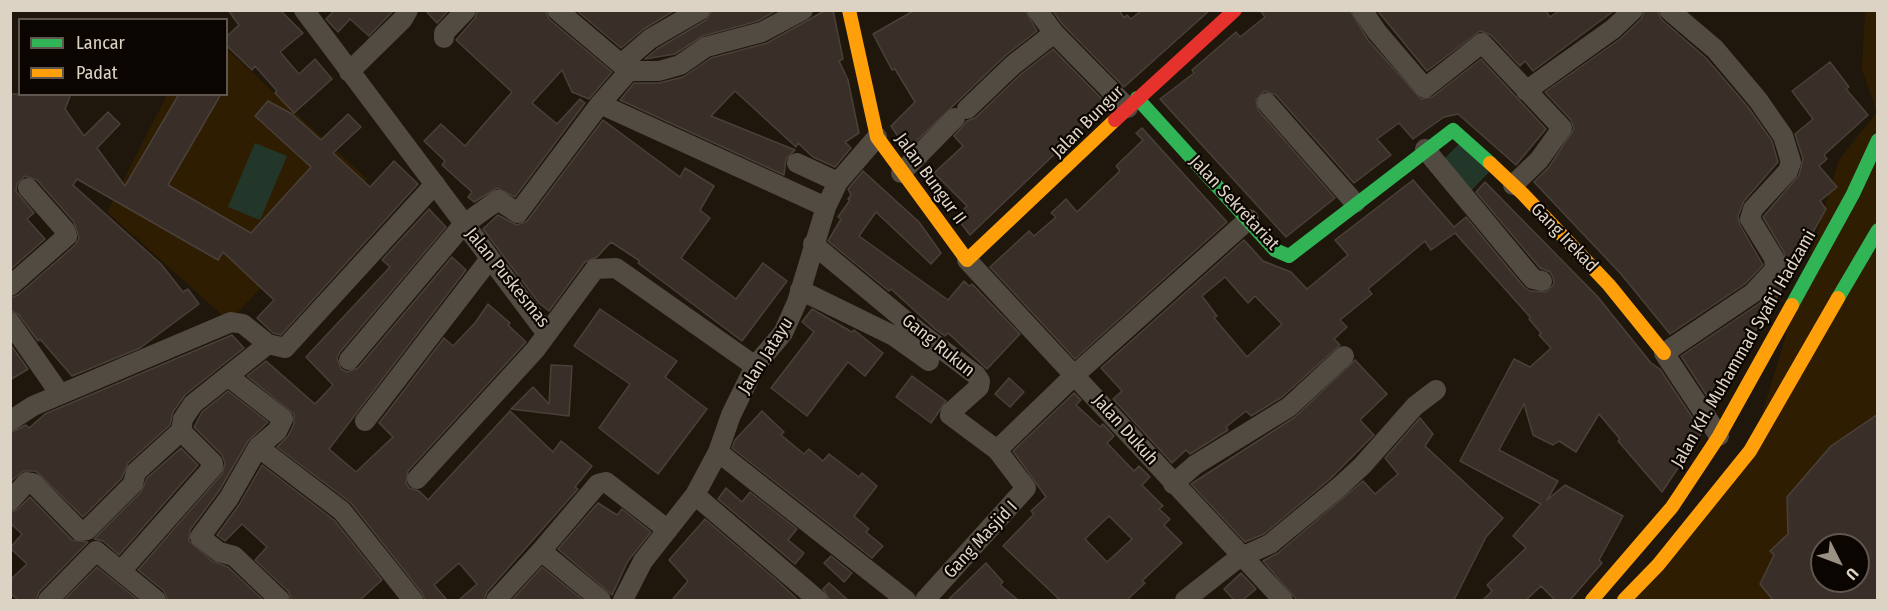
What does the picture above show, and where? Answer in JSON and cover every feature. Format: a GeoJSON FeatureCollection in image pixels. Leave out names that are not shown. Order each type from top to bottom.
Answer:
{"type":"FeatureCollection","features":[{"type":"Feature","properties":{"kind":"street","name":"Jalan Puskesmas"},"geometry":{"type":"LineString","coordinates":[[304,10],[435,184],[489,260],[547,334],[595,269],[606,266],[616,268],[755,366]]}},
{"type":"Feature","properties":{"kind":"street"},"geometry":{"type":"LineString","coordinates":[[349,72],[404,20],[408,10]]}},
{"type":"Feature","properties":{"kind":"street"},"geometry":{"type":"LineString","coordinates":[[444,38],[444,33],[466,10]]}},
{"type":"Feature","properties":{"kind":"street"},"geometry":{"type":"LineString","coordinates":[[557,10],[626,67],[660,71],[680,65],[706,47],[762,32],[802,10]]}},
{"type":"Feature","properties":{"kind":"street"},"geometry":{"type":"LineString","coordinates":[[349,360],[463,225],[498,201],[518,213],[626,67],[650,39],[700,10]]}},
{"type":"Feature","properties":{"kind":"street","name":"Jalan Bungur II"},"geometry":{"type":"LineString","coordinates":[[849,10],[877,137],[901,173],[967,260]]}},
{"type":"Feature","properties":{"kind":"street"},"geometry":{"type":"LineString","coordinates":[[1037,10],[1054,33],[1133,103]]}},
{"type":"Feature","properties":{"kind":"street"},"geometry":{"type":"LineString","coordinates":[[1362,10],[1377,32],[1425,88],[1482,43],[1562,128],[1539,160],[1513,185]]}},
{"type":"Feature","properties":{"kind":"street"},"geometry":{"type":"LineString","coordinates":[[1526,91],[1605,36],[1633,10]]}},
{"type":"Feature","properties":{"kind":"street"},"geometry":{"type":"LineString","coordinates":[[1664,353],[1753,293],[1775,270],[1774,258],[1750,219],[1753,209],[1788,171],[1791,162],[1784,136],[1727,61],[1669,10]]}},
{"type":"Feature","properties":{"kind":"street","name":"Jalan Bungur"},"geometry":{"type":"LineString","coordinates":[[967,260],[1068,167],[1228,13]]}},
{"type":"Feature","properties":{"kind":"street"},"geometry":{"type":"LineString","coordinates":[[901,173],[1013,65],[1054,33]]}},
{"type":"Feature","properties":{"kind":"street","name":"Jalan Sekretariat"},"geometry":{"type":"LineString","coordinates":[[1133,103],[1249,219],[1275,250],[1289,256],[1355,202],[1450,130],[1455,131]]}},
{"type":"Feature","properties":{"kind":"street"},"geometry":{"type":"LineString","coordinates":[[1267,103],[1355,202]]}},
{"type":"Feature","properties":{"kind":"street"},"geometry":{"type":"LineString","coordinates":[[600,104],[826,207]]}},
{"type":"Feature","properties":{"kind":"street","name":"Gang Irekad"},"geometry":{"type":"LineString","coordinates":[[1455,131],[1513,185],[1609,285],[1664,353],[1719,436]]}},
{"type":"Feature","properties":{"kind":"street","name":"Jalan Jatayu"},"geometry":{"type":"LineString","coordinates":[[623,600],[643,561],[695,495],[718,452],[731,415],[755,366],[783,333],[797,302],[826,207],[838,182],[877,137]]}},
{"type":"Feature","properties":{"kind":"street","name":"Jalan KH. Muhammad Syafi'i Hadzami"},"geometry":{"type":"LineString","coordinates":[[1592,600],[1672,507],[1719,436],[1853,195],[1873,157],[1878,140]]}},
{"type":"Feature","properties":{"kind":"street"},"geometry":{"type":"LineString","coordinates":[[1425,149],[1533,279],[1542,281]]}},
{"type":"Feature","properties":{"kind":"street"},"geometry":{"type":"LineString","coordinates":[[797,163],[838,182]]}},
{"type":"Feature","properties":{"kind":"street"},"geometry":{"type":"LineString","coordinates":[[10,421],[33,406],[231,322],[243,324],[268,344],[284,349],[435,184]]}},
{"type":"Feature","properties":{"kind":"street"},"geometry":{"type":"LineString","coordinates":[[10,286],[67,236],[65,230],[28,188]]}},
{"type":"Feature","properties":{"kind":"street"},"geometry":{"type":"LineString","coordinates":[[997,450],[1075,375],[1249,219]]}},
{"type":"Feature","properties":{"kind":"street"},"geometry":{"type":"LineString","coordinates":[[1624,600],[1658,565],[1750,451],[1876,227]]}},
{"type":"Feature","properties":{"kind":"street","name":"Gang Rukun"},"geometry":{"type":"LineString","coordinates":[[813,244],[919,332],[976,375],[980,381],[979,387],[950,415],[997,450]]}},
{"type":"Feature","properties":{"kind":"street"},"geometry":{"type":"LineString","coordinates":[[365,422],[489,260]]}},
{"type":"Feature","properties":{"kind":"street","name":"Jalan Dukuh"},"geometry":{"type":"LineString","coordinates":[[967,260],[1283,600]]}},
{"type":"Feature","properties":{"kind":"street"},"geometry":{"type":"LineString","coordinates":[[800,290],[894,336],[929,361]]}},
{"type":"Feature","properties":{"kind":"street"},"geometry":{"type":"LineString","coordinates":[[10,322],[60,394]]}},
{"type":"Feature","properties":{"kind":"street"},"geometry":{"type":"LineString","coordinates":[[417,479],[547,334]]}},
{"type":"Feature","properties":{"kind":"street"},"geometry":{"type":"LineString","coordinates":[[10,501],[27,482],[33,483],[83,532],[133,484],[136,472],[181,430],[183,419],[193,404],[268,344]]}},
{"type":"Feature","properties":{"kind":"street"},"geometry":{"type":"LineString","coordinates":[[1173,484],[1195,465],[1289,407],[1344,356]]}},
{"type":"Feature","properties":{"kind":"street"},"geometry":{"type":"LineString","coordinates":[[229,376],[249,395],[282,417],[277,431],[258,447],[229,498],[200,537],[219,552],[234,556],[280,600]]}},
{"type":"Feature","properties":{"kind":"street"},"geometry":{"type":"LineString","coordinates":[[1185,600],[1236,559],[1270,544],[1338,488],[1362,466],[1415,406],[1436,390]]}},
{"type":"Feature","properties":{"kind":"street"},"geometry":{"type":"LineString","coordinates":[[121,571],[213,467],[213,463],[181,430]]}},
{"type":"Feature","properties":{"kind":"street"},"geometry":{"type":"LineString","coordinates":[[258,447],[342,511],[413,600]]}},
{"type":"Feature","properties":{"kind":"street","name":"Gang Masjid I"},"geometry":{"type":"LineString","coordinates":[[925,600],[1026,488],[997,450]]}},
{"type":"Feature","properties":{"kind":"street"},"geometry":{"type":"LineString","coordinates":[[718,452],[906,600]]}},
{"type":"Feature","properties":{"kind":"street"},"geometry":{"type":"LineString","coordinates":[[496,600],[598,484],[606,482],[668,530]]}},
{"type":"Feature","properties":{"kind":"street"},"geometry":{"type":"LineString","coordinates":[[695,495],[818,600]]}},
{"type":"Feature","properties":{"kind":"street"},"geometry":{"type":"LineString","coordinates":[[1672,507],[1695,520]]}},
{"type":"Feature","properties":{"kind":"street"},"geometry":{"type":"LineString","coordinates":[[48,600],[96,550],[156,600]]}},
{"type":"Feature","properties":{"kind":"street"},"geometry":{"type":"LineString","coordinates":[[541,551],[601,600]]}},
{"type":"Feature","properties":{"kind":"shaded area"},"geometry":{"type":"Polygon","coordinates":[[[1865,11],[1877,11],[1877,112],[1862,70],[1865,11]]]}},
{"type":"Feature","properties":{"kind":"shaded area"},"geometry":{"type":"Polygon","coordinates":[[[228,50],[367,179],[229,321],[107,212],[166,96],[228,96],[228,50]]]}},
{"type":"Feature","properties":{"kind":"shaded area"},"geometry":{"type":"Polygon","coordinates":[[[1877,112],[1877,600],[1626,600],[1751,451],[1839,160],[1877,112]]]}},
{"type":"Feature","properties":{"kind":"green space"},"geometry":{"type":"Polygon","coordinates":[[[1461,142],[1490,171],[1467,195],[1439,164],[1461,142]]]}},
{"type":"Feature","properties":{"kind":"green space"},"geometry":{"type":"Polygon","coordinates":[[[255,143],[287,156],[260,220],[228,207],[255,143]]]}},
{"type":"Feature","properties":{"kind":"building"},"geometry":{"type":"Polygon","coordinates":[[[228,10],[280,10],[303,33],[280,52],[299,74],[315,59],[332,79],[294,113],[275,93],[277,91],[255,66],[252,70],[228,47],[228,35],[239,25],[228,10]]]}},
{"type":"Feature","properties":{"kind":"building"},"geometry":{"type":"Polygon","coordinates":[[[335,10],[394,10],[369,36],[350,19],[338,32],[326,19],[335,10]]]}},
{"type":"Feature","properties":{"kind":"building"},"geometry":{"type":"Polygon","coordinates":[[[425,10],[449,10],[437,23],[425,10]]]}},
{"type":"Feature","properties":{"kind":"building"},"geometry":{"type":"Polygon","coordinates":[[[478,10],[545,10],[549,19],[612,72],[589,99],[572,92],[562,70],[532,103],[557,124],[580,99],[585,103],[515,197],[497,188],[474,202],[468,197],[472,192],[442,165],[445,161],[424,141],[441,124],[465,146],[512,92],[456,40],[475,18],[478,10]]]}},
{"type":"Feature","properties":{"kind":"building"},"geometry":{"type":"Polygon","coordinates":[[[576,10],[675,10],[644,29],[621,48],[576,10]]]}},
{"type":"Feature","properties":{"kind":"building"},"geometry":{"type":"Polygon","coordinates":[[[712,10],[777,10],[758,21],[703,36],[675,54],[645,59],[657,49],[706,20],[712,10]]]}},
{"type":"Feature","properties":{"kind":"building"},"geometry":{"type":"Polygon","coordinates":[[[826,10],[833,10],[843,59],[839,61],[848,80],[859,133],[845,142],[851,148],[835,167],[813,157],[798,143],[796,147],[735,91],[711,116],[795,150],[786,159],[784,175],[620,100],[634,83],[659,83],[683,77],[711,58],[767,43],[826,10]]]}},
{"type":"Feature","properties":{"kind":"building"},"geometry":{"type":"Polygon","coordinates":[[[915,10],[1025,10],[1037,31],[1005,56],[907,150],[891,126],[915,102],[895,69],[892,70],[873,34],[915,10]]]}},
{"type":"Feature","properties":{"kind":"building"},"geometry":{"type":"Polygon","coordinates":[[[1052,10],[1119,10],[1124,18],[1127,15],[1131,19],[1142,10],[1210,10],[1124,87],[1063,25],[1052,10]]]}},
{"type":"Feature","properties":{"kind":"building"},"geometry":{"type":"Polygon","coordinates":[[[1260,10],[1350,10],[1368,40],[1421,99],[1432,97],[1481,59],[1546,129],[1516,165],[1458,114],[1444,117],[1413,139],[1399,123],[1377,139],[1391,155],[1354,183],[1276,95],[1264,91],[1256,100],[1258,110],[1335,198],[1286,237],[1160,99],[1194,73],[1192,70],[1236,32],[1240,37],[1265,17],[1260,10]]]}},
{"type":"Feature","properties":{"kind":"building"},"geometry":{"type":"Polygon","coordinates":[[[1377,10],[1545,10],[1550,17],[1560,10],[1615,10],[1533,71],[1525,61],[1520,66],[1491,35],[1480,31],[1427,71],[1377,10]]]}},
{"type":"Feature","properties":{"kind":"building"},"geometry":{"type":"Polygon","coordinates":[[[1645,10],[1657,10],[1661,19],[1706,58],[1748,107],[1772,141],[1778,162],[1744,201],[1738,216],[1740,225],[1763,265],[1745,284],[1670,334],[1621,274],[1534,182],[1549,167],[1574,129],[1571,120],[1545,92],[1620,39],[1641,19],[1645,10]]]}},
{"type":"Feature","properties":{"kind":"building"},"geometry":{"type":"Polygon","coordinates":[[[1053,49],[1107,104],[970,235],[956,217],[967,206],[934,173],[963,146],[954,136],[967,121],[975,118],[1021,74],[1053,49]]]}},
{"type":"Feature","properties":{"kind":"building"},"geometry":{"type":"Polygon","coordinates":[[[1830,62],[1849,87],[1846,89],[1868,115],[1824,155],[1827,159],[1819,166],[1837,187],[1820,201],[1826,209],[1761,326],[1748,336],[1752,341],[1740,352],[1743,356],[1733,363],[1737,369],[1721,398],[1713,405],[1681,356],[1760,303],[1786,273],[1784,252],[1763,217],[1799,175],[1803,159],[1795,134],[1813,119],[1792,91],[1830,62]]]}},
{"type":"Feature","properties":{"kind":"building"},"geometry":{"type":"Polygon","coordinates":[[[10,94],[70,96],[65,109],[84,136],[108,112],[120,124],[97,148],[125,186],[178,96],[220,96],[168,185],[251,233],[311,167],[255,116],[268,101],[292,114],[321,140],[348,114],[361,127],[333,153],[370,187],[394,161],[418,184],[281,335],[273,333],[257,318],[274,300],[223,252],[218,260],[77,179],[73,185],[161,264],[183,292],[188,289],[199,304],[140,348],[72,376],[40,339],[38,341],[19,315],[10,310],[10,298],[18,295],[75,245],[79,238],[74,222],[37,180],[25,176],[17,184],[16,191],[34,213],[27,219],[45,239],[10,270],[10,94]]]}},
{"type":"Feature","properties":{"kind":"building"},"geometry":{"type":"Polygon","coordinates":[[[603,120],[680,177],[685,168],[714,186],[700,210],[710,218],[681,258],[736,299],[763,263],[787,281],[742,341],[638,263],[640,261],[611,242],[597,257],[585,262],[549,311],[539,303],[483,229],[498,215],[517,225],[527,221],[603,120]]]}},
{"type":"Feature","properties":{"kind":"building"},"geometry":{"type":"Polygon","coordinates":[[[1142,128],[1227,222],[1075,359],[990,267],[1029,231],[1034,236],[1056,217],[1051,213],[1066,199],[1077,212],[1120,171],[1116,166],[1143,140],[1136,133],[1142,128]]]}},
{"type":"Feature","properties":{"kind":"building"},"geometry":{"type":"Polygon","coordinates":[[[863,171],[919,222],[941,253],[931,264],[876,212],[859,236],[948,300],[964,281],[969,286],[972,284],[1020,334],[987,369],[948,333],[945,336],[935,329],[891,289],[889,291],[828,241],[841,219],[838,217],[850,200],[848,199],[851,195],[848,189],[863,171]]]}},
{"type":"Feature","properties":{"kind":"building"},"geometry":{"type":"Polygon","coordinates":[[[1413,180],[1454,227],[1466,217],[1524,287],[1530,291],[1546,292],[1554,284],[1553,277],[1550,272],[1540,268],[1476,192],[1485,182],[1597,296],[1651,363],[1660,369],[1702,432],[1662,492],[1618,441],[1620,439],[1599,414],[1576,452],[1559,441],[1553,445],[1533,435],[1524,404],[1499,450],[1558,481],[1547,500],[1565,485],[1623,516],[1599,560],[1602,563],[1570,600],[1555,600],[1541,586],[1526,600],[1483,600],[1492,591],[1487,585],[1526,548],[1513,536],[1541,504],[1460,461],[1514,359],[1530,367],[1551,348],[1539,335],[1541,333],[1529,319],[1530,317],[1455,233],[1431,250],[1425,241],[1368,289],[1372,294],[1340,320],[1347,327],[1334,339],[1340,345],[1282,397],[1251,416],[1246,411],[1226,427],[1228,430],[1190,454],[1186,450],[1172,463],[1113,399],[1122,391],[1101,368],[1244,240],[1263,261],[1291,272],[1307,289],[1348,255],[1335,240],[1413,180]],[[1225,277],[1202,296],[1217,316],[1214,318],[1247,357],[1282,324],[1255,296],[1248,303],[1225,277]]]}},
{"type":"Feature","properties":{"kind":"building"},"geometry":{"type":"Polygon","coordinates":[[[429,209],[446,227],[340,352],[337,358],[341,369],[347,372],[358,368],[452,257],[466,270],[329,449],[356,472],[393,437],[379,423],[444,338],[453,346],[475,323],[488,304],[510,323],[508,325],[526,342],[408,471],[406,483],[409,488],[419,491],[428,500],[510,411],[553,452],[561,441],[592,466],[575,487],[578,489],[487,592],[484,600],[459,600],[477,584],[459,563],[434,585],[447,600],[425,600],[422,593],[351,503],[277,447],[288,436],[294,424],[294,414],[247,376],[266,361],[315,404],[333,385],[306,357],[390,267],[382,260],[429,209]]]}},
{"type":"Feature","properties":{"kind":"building"},"geometry":{"type":"Polygon","coordinates":[[[600,309],[677,361],[665,377],[707,409],[658,474],[599,428],[630,384],[574,346],[600,309]]]}},
{"type":"Feature","properties":{"kind":"building"},"geometry":{"type":"Polygon","coordinates":[[[812,309],[852,332],[854,330],[883,353],[865,376],[848,362],[807,416],[771,388],[814,332],[802,322],[812,309]]]}},
{"type":"Feature","properties":{"kind":"building"},"geometry":{"type":"Polygon","coordinates":[[[232,335],[244,348],[185,395],[173,412],[170,425],[128,463],[122,478],[83,517],[36,471],[23,471],[10,482],[10,433],[26,425],[29,428],[45,414],[232,335]]]}},
{"type":"Feature","properties":{"kind":"building"},"geometry":{"type":"Polygon","coordinates":[[[10,344],[28,369],[10,380],[10,344]]]}},
{"type":"Feature","properties":{"kind":"building"},"geometry":{"type":"Polygon","coordinates":[[[1355,360],[1387,394],[1360,420],[1374,435],[1330,479],[1264,534],[1245,542],[1191,484],[1295,417],[1355,360]]]}},
{"type":"Feature","properties":{"kind":"building"},"geometry":{"type":"Polygon","coordinates":[[[551,365],[572,366],[569,416],[511,409],[533,387],[549,404],[551,365]]]}},
{"type":"Feature","properties":{"kind":"building"},"geometry":{"type":"Polygon","coordinates":[[[912,376],[946,401],[931,423],[896,397],[912,376]]]}},
{"type":"Feature","properties":{"kind":"building"},"geometry":{"type":"Polygon","coordinates":[[[1009,378],[1024,392],[1010,407],[995,394],[1009,378]]]}},
{"type":"Feature","properties":{"kind":"building"},"geometry":{"type":"Polygon","coordinates":[[[228,391],[268,422],[248,441],[219,491],[190,530],[189,541],[212,561],[228,567],[263,600],[168,600],[164,591],[138,570],[222,474],[225,463],[222,455],[194,427],[202,412],[228,391]]]}},
{"type":"Feature","properties":{"kind":"building"},"geometry":{"type":"Polygon","coordinates":[[[1074,393],[1081,400],[1076,405],[1100,427],[1103,424],[1114,436],[1107,443],[1134,471],[1139,466],[1150,477],[1142,485],[1163,506],[1159,509],[1170,519],[1164,525],[1182,543],[1142,581],[1145,583],[1127,600],[1060,600],[1003,546],[1034,514],[1031,511],[1046,497],[1013,451],[1074,393]],[[1109,516],[1085,539],[1107,562],[1132,539],[1109,516]]]}},
{"type":"Feature","properties":{"kind":"building"},"geometry":{"type":"Polygon","coordinates":[[[762,411],[784,432],[781,435],[804,454],[809,449],[823,461],[829,454],[859,477],[862,473],[877,486],[854,516],[869,529],[866,532],[883,546],[872,558],[732,448],[735,440],[762,411]]]}},
{"type":"Feature","properties":{"kind":"building"},"geometry":{"type":"Polygon","coordinates":[[[1878,414],[1878,600],[1773,600],[1760,584],[1774,555],[1770,551],[1788,534],[1787,497],[1831,446],[1878,414]]]}},
{"type":"Feature","properties":{"kind":"building"},"geometry":{"type":"Polygon","coordinates":[[[1420,418],[1433,434],[1425,446],[1503,518],[1486,537],[1454,600],[1297,600],[1263,561],[1278,553],[1363,481],[1375,494],[1398,474],[1385,458],[1420,418]]]}},
{"type":"Feature","properties":{"kind":"building"},"geometry":{"type":"Polygon","coordinates":[[[181,448],[198,465],[119,555],[103,541],[94,539],[141,492],[147,478],[181,448]]]}},
{"type":"Feature","properties":{"kind":"building"},"geometry":{"type":"Polygon","coordinates":[[[262,465],[334,520],[382,580],[360,600],[292,600],[288,591],[255,560],[267,547],[242,524],[225,541],[217,535],[239,505],[262,465]]]}},
{"type":"Feature","properties":{"kind":"building"},"geometry":{"type":"Polygon","coordinates":[[[726,488],[742,502],[750,492],[797,529],[788,540],[804,553],[795,564],[718,499],[726,488]]]}},
{"type":"Feature","properties":{"kind":"building"},"geometry":{"type":"Polygon","coordinates":[[[30,497],[72,540],[88,542],[39,592],[36,600],[18,600],[10,593],[10,580],[27,564],[10,548],[22,534],[10,523],[10,513],[18,509],[30,497]]]}},
{"type":"Feature","properties":{"kind":"building"},"geometry":{"type":"Polygon","coordinates":[[[598,503],[617,515],[622,509],[651,532],[628,561],[612,595],[558,549],[598,503]]]}},
{"type":"Feature","properties":{"kind":"building"},"geometry":{"type":"Polygon","coordinates":[[[705,519],[798,600],[672,600],[688,581],[669,560],[705,519]]]}},
{"type":"Feature","properties":{"kind":"building"},"geometry":{"type":"Polygon","coordinates":[[[831,556],[852,573],[844,582],[824,563],[831,556]]]}},
{"type":"Feature","properties":{"kind":"building"},"geometry":{"type":"Polygon","coordinates":[[[986,563],[1003,582],[1000,585],[1018,600],[948,600],[986,563]]]}},
{"type":"Feature","properties":{"kind":"building"},"geometry":{"type":"Polygon","coordinates":[[[97,567],[138,600],[64,600],[97,567]]]}},
{"type":"Feature","properties":{"kind":"building"},"geometry":{"type":"Polygon","coordinates":[[[542,567],[583,600],[512,600],[542,567]]]}},
{"type":"Feature","properties":{"kind":"building"},"geometry":{"type":"Polygon","coordinates":[[[1241,573],[1256,589],[1243,600],[1234,600],[1224,589],[1241,573]]]}},
{"type":"Feature","properties":{"kind":"building"},"geometry":{"type":"Polygon","coordinates":[[[829,583],[848,600],[830,600],[823,589],[829,583]]]}},
{"type":"Feature","properties":{"kind":"traffic: fast"},"geometry":{"type":"LineString","coordinates":[[1137,98],[1275,250],[1289,256],[1453,130],[1490,163]]}},
{"type":"Feature","properties":{"kind":"traffic: fast"},"geometry":{"type":"LineString","coordinates":[[1792,305],[1853,194],[1878,140]]}},
{"type":"Feature","properties":{"kind":"traffic: fast"},"geometry":{"type":"LineString","coordinates":[[1838,298],[1878,230]]}},
{"type":"Feature","properties":{"kind":"traffic: slow"},"geometry":{"type":"LineString","coordinates":[[849,10],[877,137],[967,260],[1115,120]]}},
{"type":"Feature","properties":{"kind":"traffic: slow"},"geometry":{"type":"LineString","coordinates":[[1490,163],[1523,194],[1609,285],[1664,353]]}},
{"type":"Feature","properties":{"kind":"traffic: slow"},"geometry":{"type":"LineString","coordinates":[[1624,600],[1658,565],[1750,451],[1838,298]]}},
{"type":"Feature","properties":{"kind":"traffic: slow"},"geometry":{"type":"LineString","coordinates":[[1592,600],[1672,507],[1719,436],[1792,305]]}},
{"type":"Feature","properties":{"kind":"traffic: jam"},"geometry":{"type":"LineString","coordinates":[[1115,120],[1235,10]]}}]}
